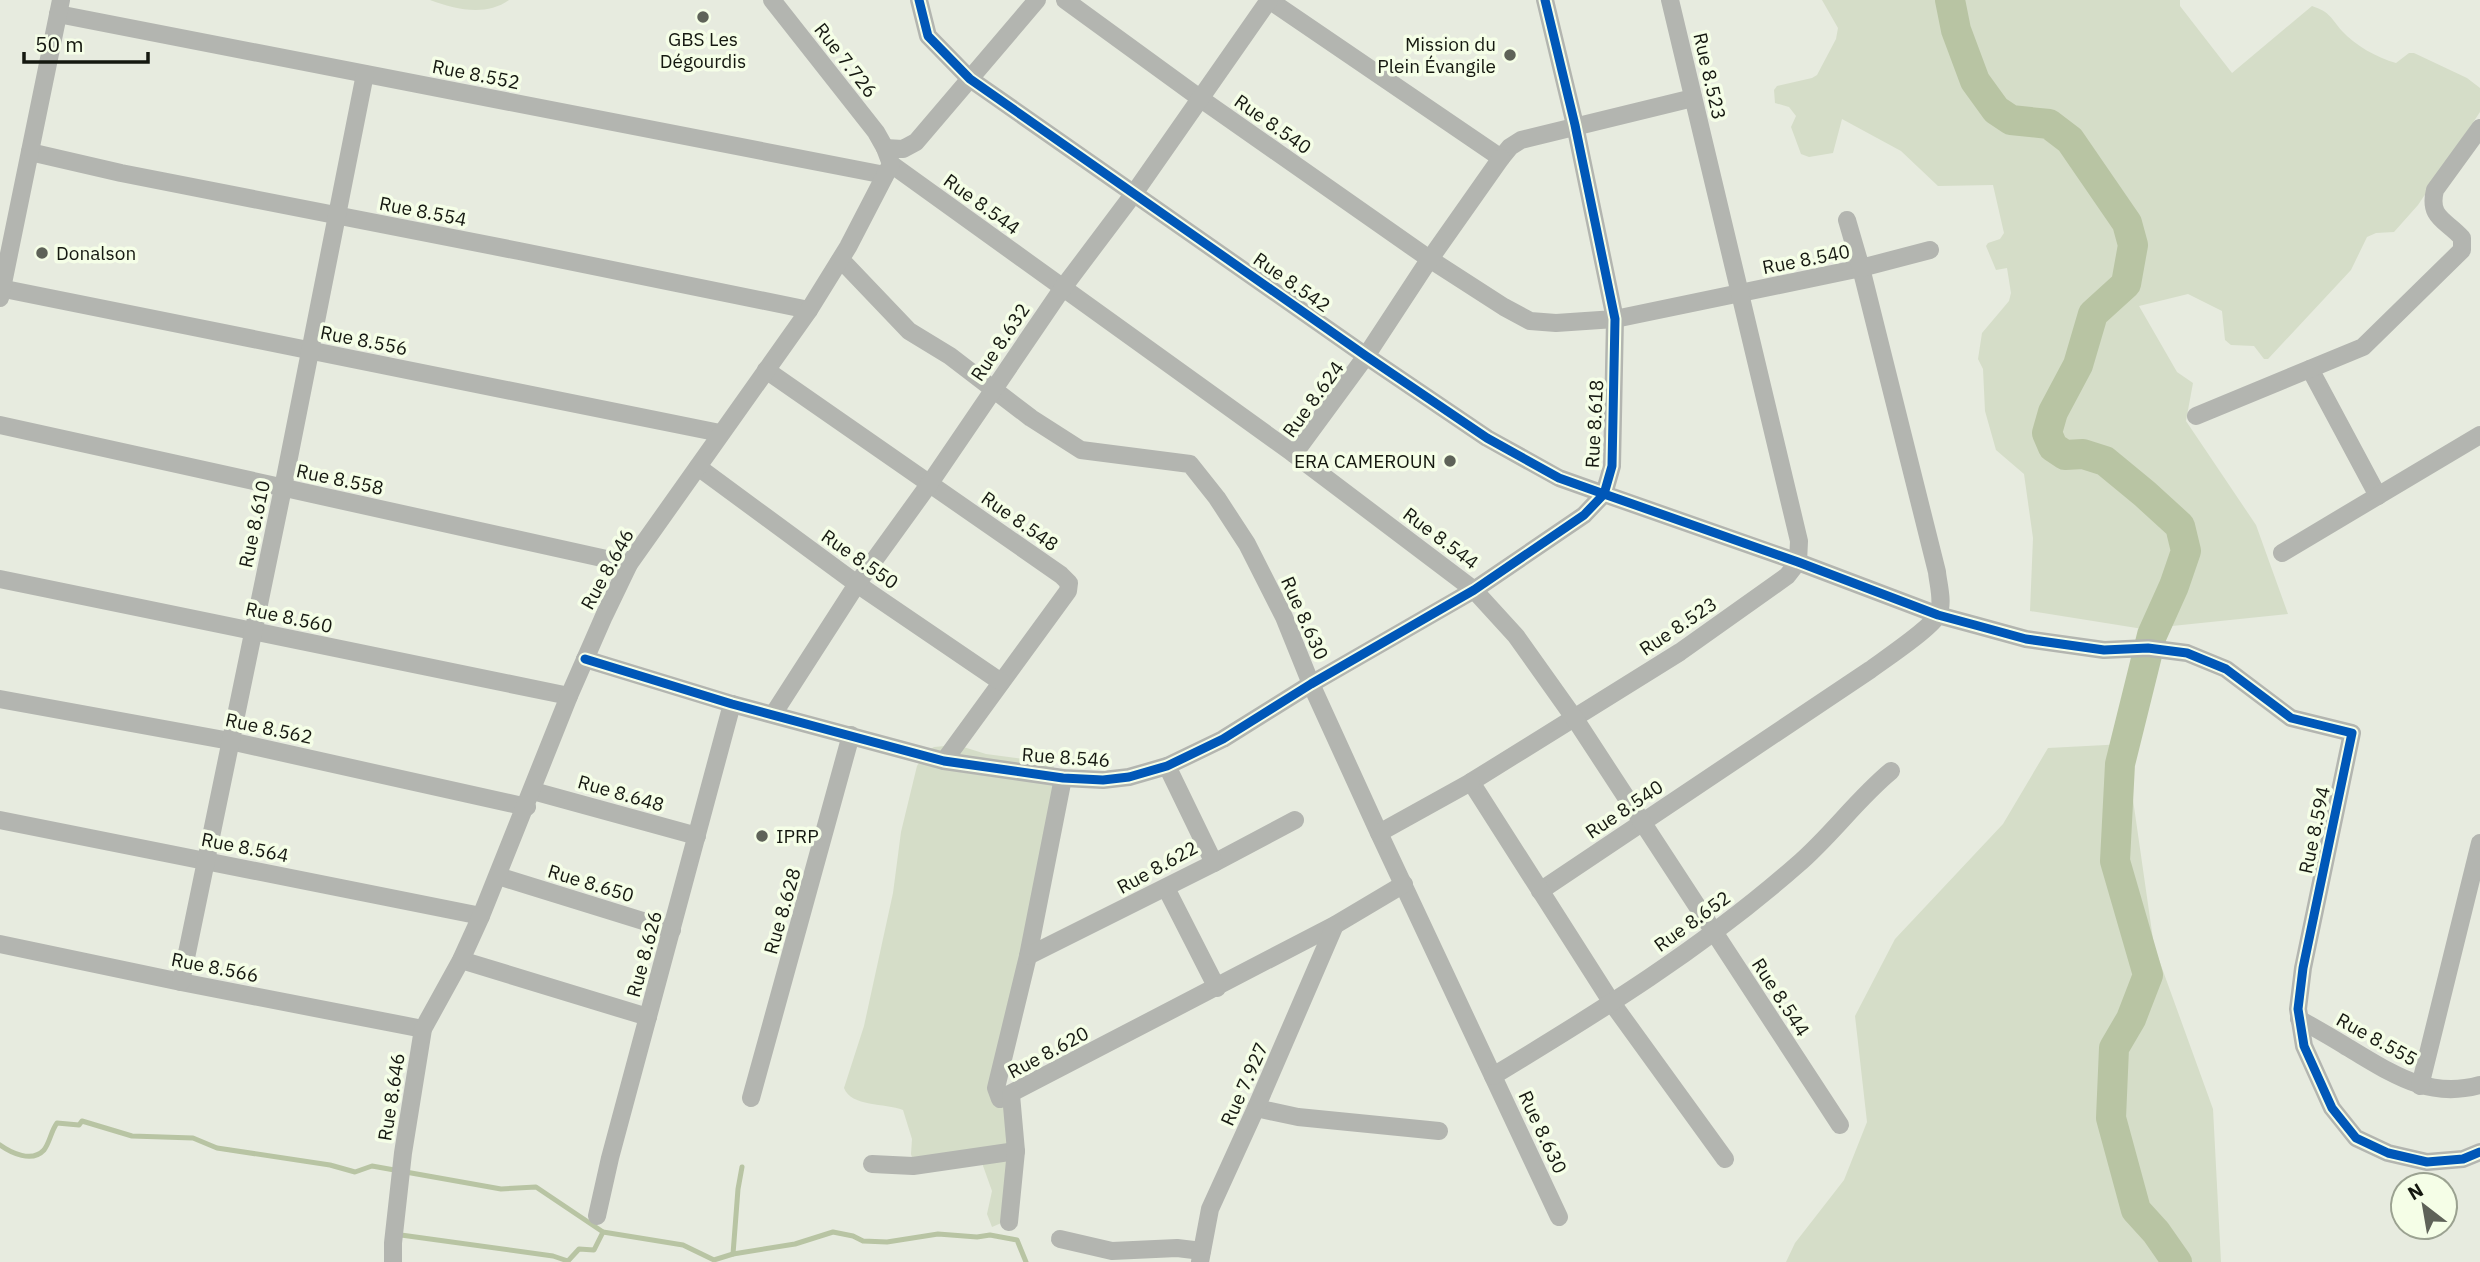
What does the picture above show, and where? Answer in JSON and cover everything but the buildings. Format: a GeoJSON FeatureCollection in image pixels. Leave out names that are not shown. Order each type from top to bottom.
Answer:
{"type":"FeatureCollection","features":[{"type":"Feature","properties":{"kind":"street","name":"Rue 7.726"},"geometry":{"type":"LineString","coordinates":[[772,0],[876,132],[887,162]]}},
{"type":"Feature","properties":{"kind":"street","name":"Rue 8.542"},"geometry":{"type":"LineString","coordinates":[[919,0],[928,36],[970,79],[1487,438],[1559,478],[1604,494]]}},
{"type":"Feature","properties":{"kind":"street"},"geometry":{"type":"LineString","coordinates":[[887,162],[916,142],[1037,0]]}},
{"type":"Feature","properties":{"kind":"street","name":"Rue 8.540"},"geometry":{"type":"LineString","coordinates":[[1065,0],[1200,99],[1431,260],[1530,321],[1556,323],[1615,319],[1861,268],[1937,572],[1941,598],[1938,615],[1910,641],[1870,670],[1540,891]]}},
{"type":"Feature","properties":{"kind":"street"},"geometry":{"type":"LineString","coordinates":[[1269,0],[1502,158]]}},
{"type":"Feature","properties":{"kind":"street","name":"Rue 8.632"},"geometry":{"type":"LineString","coordinates":[[774,713],[857,584],[930,483],[1062,289],[1135,192],[1269,0]]}},
{"type":"Feature","properties":{"kind":"street","name":"Rue 8.618"},"geometry":{"type":"LineString","coordinates":[[1545,0],[1575,125],[1615,319],[1612,466],[1604,494],[1798,562],[1938,615],[2026,639]]}},
{"type":"Feature","properties":{"kind":"street","name":"Rue 8.523"},"geometry":{"type":"LineString","coordinates":[[1379,833],[1471,782],[1680,652],[1787,576],[1798,562],[1799,541],[1670,0]]}},
{"type":"Feature","properties":{"kind":"street","name":"Rue 8.552"},"geometry":{"type":"LineString","coordinates":[[60,7],[365,74],[887,162]]}},
{"type":"Feature","properties":{"kind":"street"},"geometry":{"type":"LineString","coordinates":[[1,292],[60,7]]}},
{"type":"Feature","properties":{"kind":"street","name":"Rue 8.610"},"geometry":{"type":"LineString","coordinates":[[181,982],[365,74]]}},
{"type":"Feature","properties":{"kind":"street","name":"Rue 8.624"},"geometry":{"type":"LineString","coordinates":[[1294,454],[1366,356],[1425,266],[1510,147],[1521,140],[1575,125],[1693,97]]}},
{"type":"Feature","properties":{"kind":"street"},"geometry":{"type":"LineString","coordinates":[[2196,416],[2363,347],[2462,250],[2462,238],[2434,213],[2432,202],[2435,190],[2480,128]]}},
{"type":"Feature","properties":{"kind":"street","name":"Rue 8.554"},"geometry":{"type":"LineString","coordinates":[[30,152],[121,173],[808,310]]}},
{"type":"Feature","properties":{"kind":"street","name":"Rue 8.646"},"geometry":{"type":"LineString","coordinates":[[393,1262],[404,1153],[423,1029],[461,960],[481,916],[585,659],[629,564],[839,262],[887,162]]}},
{"type":"Feature","properties":{"kind":"street","name":"Rue 8.544"},"geometry":{"type":"LineString","coordinates":[[887,162],[1294,454],[1475,590],[1516,636],[1575,719],[1840,1125]]}},
{"type":"Feature","properties":{"kind":"street"},"geometry":{"type":"LineString","coordinates":[[1847,220],[1861,268],[1930,250]]}},
{"type":"Feature","properties":{"kind":"street","name":"Rue 8.630"},"geometry":{"type":"LineString","coordinates":[[839,262],[846,265],[909,331],[950,356],[1031,418],[1081,450],[1190,464],[1217,498],[1247,544],[1284,617],[1311,684],[1379,833],[1559,1217]]}},
{"type":"Feature","properties":{"kind":"street","name":"Rue 8.556"},"geometry":{"type":"LineString","coordinates":[[1,292],[720,433]]}},
{"type":"Feature","properties":{"kind":"street"},"geometry":{"type":"LineString","coordinates":[[2310,369],[2378,496]]}},
{"type":"Feature","properties":{"kind":"street","name":"Rue 8.548"},"geometry":{"type":"LineString","coordinates":[[766,370],[1069,583],[1068,591],[944,761]]}},
{"type":"Feature","properties":{"kind":"street","name":"Rue 8.558"},"geometry":{"type":"LineString","coordinates":[[0,425],[629,564]]}},
{"type":"Feature","properties":{"kind":"street"},"geometry":{"type":"LineString","coordinates":[[2282,553],[2480,435]]}},
{"type":"Feature","properties":{"kind":"street","name":"Rue 8.550"},"geometry":{"type":"LineString","coordinates":[[698,467],[857,584],[1001,682]]}},
{"type":"Feature","properties":{"kind":"street","name":"Rue 8.546"},"geometry":{"type":"LineString","coordinates":[[585,659],[733,704],[944,761],[1063,778],[1129,777],[1167,766],[1223,739],[1311,684],[1475,590],[1584,515],[1604,494]]}},
{"type":"Feature","properties":{"kind":"street","name":"Rue 8.560"},"geometry":{"type":"LineString","coordinates":[[0,579],[569,696]]}},
{"type":"Feature","properties":{"kind":"street","name":"Rue 8.594"},"geometry":{"type":"LineString","coordinates":[[2026,639],[2104,650],[2148,648],[2187,653],[2225,669],[2291,718],[2352,733],[2303,968],[2298,999],[2300,1034],[2310,1063],[2332,1108],[2356,1138],[2388,1153],[2427,1161],[2463,1159],[2480,1153]]}},
{"type":"Feature","properties":{"kind":"street","name":"Rue 8.562"},"geometry":{"type":"LineString","coordinates":[[0,699],[530,799]]}},
{"type":"Feature","properties":{"kind":"street","name":"Rue 8.626"},"geometry":{"type":"LineString","coordinates":[[597,1216],[610,1158],[733,704]]}},
{"type":"Feature","properties":{"kind":"street","name":"Rue 8.628"},"geometry":{"type":"LineString","coordinates":[[751,1098],[851,735]]}},
{"type":"Feature","properties":{"kind":"street","name":"Rue 8.622"},"geometry":{"type":"LineString","coordinates":[[1028,956],[1214,863],[1167,766]]}},
{"type":"Feature","properties":{"kind":"street","name":"Rue 8.652"},"geometry":{"type":"LineString","coordinates":[[1493,1076],[1612,1003],[1714,933],[1826,839],[1875,784],[1891,771]]}},
{"type":"Feature","properties":{"kind":"street","name":"Rue 8.620"},"geometry":{"type":"LineString","coordinates":[[1063,778],[1028,956],[996,1088],[1000,1099],[1217,988],[1335,925],[1404,884]]}},
{"type":"Feature","properties":{"kind":"street"},"geometry":{"type":"LineString","coordinates":[[1471,782],[1612,1003],[1725,1159]]}},
{"type":"Feature","properties":{"kind":"street","name":"Rue 8.648"},"geometry":{"type":"LineString","coordinates":[[530,799],[697,836]]}},
{"type":"Feature","properties":{"kind":"street","name":"Rue 8.564"},"geometry":{"type":"LineString","coordinates":[[0,820],[481,916]]}},
{"type":"Feature","properties":{"kind":"street"},"geometry":{"type":"LineString","coordinates":[[1214,863],[1295,820]]}},
{"type":"Feature","properties":{"kind":"street"},"geometry":{"type":"LineString","coordinates":[[2420,1086],[2480,843]]}},
{"type":"Feature","properties":{"kind":"street","name":"Rue 8.650"},"geometry":{"type":"LineString","coordinates":[[498,876],[672,930]]}},
{"type":"Feature","properties":{"kind":"street"},"geometry":{"type":"LineString","coordinates":[[1166,888],[1217,988]]}},
{"type":"Feature","properties":{"kind":"street","name":"Rue 7.927"},"geometry":{"type":"LineString","coordinates":[[1201,1257],[1210,1209],[1335,925]]}},
{"type":"Feature","properties":{"kind":"street","name":"Rue 8.566"},"geometry":{"type":"LineString","coordinates":[[0,944],[423,1029]]}},
{"type":"Feature","properties":{"kind":"street"},"geometry":{"type":"LineString","coordinates":[[461,960],[648,1017]]}},
{"type":"Feature","properties":{"kind":"street","name":"Rue 8.555"},"geometry":{"type":"LineString","coordinates":[[2299,1019],[2401,1079],[2420,1086],[2446,1089],[2480,1085]]}},
{"type":"Feature","properties":{"kind":"street"},"geometry":{"type":"LineString","coordinates":[[1009,1222],[1016,1151],[1012,1095]]}},
{"type":"Feature","properties":{"kind":"street"},"geometry":{"type":"LineString","coordinates":[[1256,1108],[1298,1116],[1439,1131]]}},
{"type":"Feature","properties":{"kind":"street"},"geometry":{"type":"LineString","coordinates":[[872,1164],[914,1166],[1016,1151]]}},
{"type":"Feature","properties":{"kind":"street"},"geometry":{"type":"LineString","coordinates":[[1060,1239],[1112,1251],[1177,1248],[1201,1257]]}},
{"type":"Feature","properties":{"kind":"green space"},"geometry":{"type":"Polygon","coordinates":[[[430,0],[509,0],[490,8],[470,10],[430,0]]]}},
{"type":"Feature","properties":{"kind":"green space"},"geometry":{"type":"Polygon","coordinates":[[[1822,0],[2180,0],[2180,6],[2232,73],[2312,6],[2327,13],[2347,36],[2374,54],[2396,63],[2409,53],[2414,53],[2467,78],[2480,88],[2480,112],[2418,205],[2394,232],[2376,233],[2367,237],[2351,270],[2268,359],[2264,359],[2254,346],[2231,345],[2225,340],[2222,311],[2188,294],[2139,306],[2177,372],[2193,383],[2186,421],[2256,525],[2288,614],[2143,629],[2030,611],[2033,538],[2024,474],[1996,450],[1985,411],[1983,369],[1978,359],[1982,333],[2009,301],[2011,293],[2007,268],[1996,270],[1986,246],[2000,239],[2004,233],[1993,185],[1938,186],[1901,151],[1842,119],[1833,153],[1809,157],[1801,154],[1791,127],[1796,116],[1789,107],[1775,103],[1774,90],[1777,86],[1817,75],[1836,39],[1838,28],[1822,0]]]}},
{"type":"Feature","properties":{"kind":"green space"},"geometry":{"type":"Polygon","coordinates":[[[2125,744],[2154,946],[2213,1109],[2221,1262],[1786,1262],[1795,1243],[1844,1180],[1867,1122],[1855,1016],[1895,939],[2003,824],[2048,748],[2125,744]]]}},
{"type":"Feature","properties":{"kind":"green space"},"geometry":{"type":"Polygon","coordinates":[[[957,745],[986,754],[1046,762],[1053,765],[1061,786],[1003,1067],[1005,1093],[1016,1112],[1006,1221],[992,1227],[987,1214],[992,1191],[982,1163],[913,1161],[912,1139],[903,1110],[861,1101],[848,1094],[844,1088],[864,1026],[893,893],[901,832],[917,766],[927,751],[934,747],[957,745]]]}},
{"type":"Feature","properties":{"kind":"waterway"},"geometry":{"type":"LineString","coordinates":[[1950,0],[1956,30],[1975,81],[1996,110],[2011,120],[2049,124],[2070,140],[2127,223],[2133,245],[2126,284],[2093,314],[2078,365],[2053,412],[2047,433],[2053,447],[2065,455],[2083,454],[2105,461],[2145,494],[2180,526],[2186,551],[2152,635],[2120,764],[2115,861],[2148,975],[2131,1019],[2114,1048],[2111,1118],[2136,1210],[2177,1262]]}},
{"type":"Feature","properties":{"kind":"waterway"},"geometry":{"type":"LineString","coordinates":[[0,1145],[16,1154],[34,1156],[44,1150],[57,1123],[79,1125],[82,1121],[132,1136],[193,1138],[217,1148],[330,1165],[355,1172],[372,1166],[501,1189],[536,1187],[603,1232],[683,1245],[714,1260],[733,1254],[795,1244],[833,1232],[863,1241],[887,1242],[938,1234],[977,1237],[990,1235],[1017,1240],[1026,1262]]}},
{"type":"Feature","properties":{"kind":"waterway"},"geometry":{"type":"LineString","coordinates":[[733,1254],[742,1167]]}},
{"type":"Feature","properties":{"kind":"waterway"},"geometry":{"type":"LineString","coordinates":[[401,1235],[553,1256],[568,1261],[579,1249],[594,1250],[603,1232]]}},
{"type":"Feature","properties":{"kind":"cycle path"},"geometry":{"type":"LineString","coordinates":[[585,659],[732,704],[944,761],[1063,778],[1103,780],[1129,777],[1167,766],[1223,739],[1311,684],[1474,590],[1584,515],[1604,494],[1559,478],[1487,438],[970,79],[928,36],[919,0]]}},
{"type":"Feature","properties":{"kind":"cycle path"},"geometry":{"type":"LineString","coordinates":[[1545,0],[1575,125],[1615,319],[1612,466],[1604,494],[1798,562],[1938,615],[2026,639],[2104,650],[2148,648],[2187,653],[2226,669],[2291,718],[2352,733],[2303,968],[2298,1009],[2304,1046],[2332,1108],[2356,1138],[2388,1153],[2427,1162],[2463,1159],[2480,1152]]}},
{"type":"Feature","properties":{"kind":"place","name":"GBS Les Dégourdis"},"geometry":{"type":"Point","coordinates":[703,17]}},
{"type":"Feature","properties":{"kind":"place","name":"Mission du Plein Évangile"},"geometry":{"type":"Point","coordinates":[1510,55]}},
{"type":"Feature","properties":{"kind":"place","name":"Donalson"},"geometry":{"type":"Point","coordinates":[42,253]}},
{"type":"Feature","properties":{"kind":"place","name":"ERA CAMEROUN"},"geometry":{"type":"Point","coordinates":[1450,461]}},
{"type":"Feature","properties":{"kind":"place","name":"IPRP"},"geometry":{"type":"Point","coordinates":[762,836]}}]}
